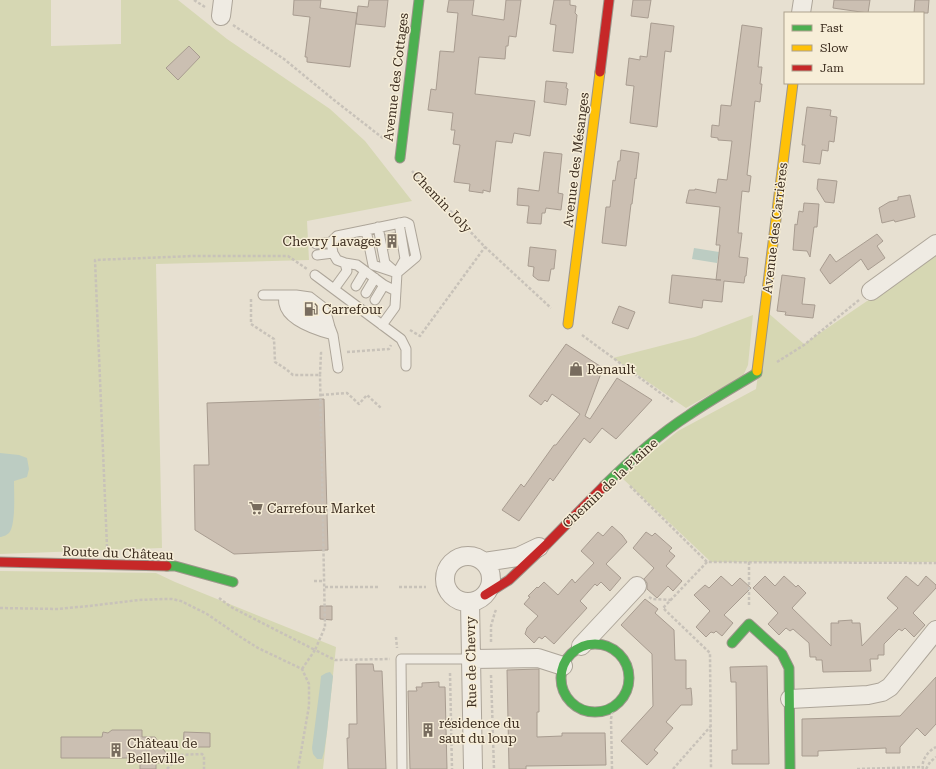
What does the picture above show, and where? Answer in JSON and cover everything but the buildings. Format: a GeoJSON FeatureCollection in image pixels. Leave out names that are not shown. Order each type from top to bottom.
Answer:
{"type":"FeatureCollection","features":[{"type":"Feature","properties":{"kind":"street","name":"Avenue des Cottages"},"geometry":{"type":"LineString","coordinates":[[400,158],[419,0]]}},
{"type":"Feature","properties":{"kind":"street","name":"Avenue des Mésanges"},"geometry":{"type":"LineString","coordinates":[[568,324],[609,0]]}},
{"type":"Feature","properties":{"kind":"street"},"geometry":{"type":"LineString","coordinates":[[801,12],[803,0]]}},
{"type":"Feature","properties":{"kind":"street","name":"Avenue des Carrières"},"geometry":{"type":"LineString","coordinates":[[757,373],[793,84]]}},
{"type":"Feature","properties":{"kind":"street"},"geometry":{"type":"LineString","coordinates":[[871,291],[936,244]]}},
{"type":"Feature","properties":{"kind":"street","name":"Chemin de la Plaine"},"geometry":{"type":"LineString","coordinates":[[478,599],[509,580],[617,473],[652,441],[688,415],[757,373]]}},
{"type":"Feature","properties":{"kind":"street","name":"Chemin de la Plaine"},"geometry":{"type":"LineString","coordinates":[[484,562],[518,557],[547,544]]}},
{"type":"Feature","properties":{"kind":"street"},"geometry":{"type":"LineString","coordinates":[[471,556],[478,558],[484,562],[488,568],[491,575],[489,589],[478,599],[463,602],[457,599],[447,589],[445,582],[448,568],[458,558],[471,556]]}},
{"type":"Feature","properties":{"kind":"street","name":"Route du Château"},"geometry":{"type":"LineString","coordinates":[[0,562],[175,566],[233,582]]}},
{"type":"Feature","properties":{"kind":"street"},"geometry":{"type":"LineString","coordinates":[[581,646],[593,643],[604,644],[615,649],[623,657],[629,668],[630,679],[628,690],[622,700],[613,708],[603,712],[593,712],[582,710],[573,705],[566,697],[562,687],[561,676],[563,666],[567,658],[573,651],[581,646],[637,586]]}},
{"type":"Feature","properties":{"kind":"street","name":"Rue de Chevry"},"geometry":{"type":"LineString","coordinates":[[473,769],[471,659],[478,599]]}},
{"type":"Feature","properties":{"kind":"street"},"geometry":{"type":"LineString","coordinates":[[732,643],[749,624],[782,654],[789,668],[790,769]]}},
{"type":"Feature","properties":{"kind":"street"},"geometry":{"type":"LineString","coordinates":[[790,699],[868,695],[882,692],[890,687],[936,630]]}},
{"type":"Feature","properties":{"kind":"street"},"geometry":{"type":"LineString","coordinates":[[471,659],[538,658],[563,666]]}},
{"type":"Feature","properties":{"kind":"lane"},"geometry":{"type":"LineString","coordinates":[[316,244],[331,242],[337,236],[399,223],[405,259],[398,273],[395,307],[382,324]]}},
{"type":"Feature","properties":{"kind":"lane"},"geometry":{"type":"LineString","coordinates":[[378,227],[385,263],[398,273]]}},
{"type":"Feature","properties":{"kind":"lane"},"geometry":{"type":"LineString","coordinates":[[366,230],[373,265],[398,273]]}},
{"type":"Feature","properties":{"kind":"lane"},"geometry":{"type":"LineString","coordinates":[[331,242],[333,253],[337,260],[357,266],[396,292]]}},
{"type":"Feature","properties":{"kind":"lane"},"geometry":{"type":"LineString","coordinates":[[317,256],[333,253]]}},
{"type":"Feature","properties":{"kind":"lane"},"geometry":{"type":"LineString","coordinates":[[334,289],[347,272],[345,263]]}},
{"type":"Feature","properties":{"kind":"lane"},"geometry":{"type":"LineString","coordinates":[[356,286],[365,271]]}},
{"type":"Feature","properties":{"kind":"lane"},"geometry":{"type":"LineString","coordinates":[[315,275],[401,339],[406,350],[406,366]]}},
{"type":"Feature","properties":{"kind":"lane"},"geometry":{"type":"LineString","coordinates":[[366,293],[374,278]]}},
{"type":"Feature","properties":{"kind":"lane"},"geometry":{"type":"LineString","coordinates":[[375,300],[384,285]]}},
{"type":"Feature","properties":{"kind":"lane"},"geometry":{"type":"LineString","coordinates":[[263,295],[296,295],[310,298],[323,307],[333,335],[338,368]]}},
{"type":"Feature","properties":{"kind":"lane"},"geometry":{"type":"LineString","coordinates":[[284,295],[284,305],[288,313],[308,327],[333,335]]}},
{"type":"Feature","properties":{"kind":"lane"},"geometry":{"type":"LineString","coordinates":[[402,769],[401,659],[471,659]]}},
{"type":"Feature","properties":{"kind":"path","name":"Chemin Joly"},"geometry":{"type":"LineString","coordinates":[[194,0],[222,8],[385,140],[400,158],[485,247],[568,324],[679,407]]}},
{"type":"Feature","properties":{"kind":"path"},"geometry":{"type":"LineString","coordinates":[[405,327],[420,336],[485,247]]}},
{"type":"Feature","properties":{"kind":"path"},"geometry":{"type":"LineString","coordinates":[[108,564],[96,260],[193,256],[288,256],[315,275]]}},
{"type":"Feature","properties":{"kind":"path"},"geometry":{"type":"LineString","coordinates":[[771,363],[776,362],[804,344],[871,291]]}},
{"type":"Feature","properties":{"kind":"path"},"geometry":{"type":"LineString","coordinates":[[251,295],[251,324],[274,339],[275,362],[293,375],[320,375]]}},
{"type":"Feature","properties":{"kind":"path"},"geometry":{"type":"LineString","coordinates":[[302,669],[326,627],[320,375],[321,353],[389,350],[392,343]]}},
{"type":"Feature","properties":{"kind":"path"},"geometry":{"type":"LineString","coordinates":[[321,395],[347,393],[359,404],[367,395],[382,409]]}},
{"type":"Feature","properties":{"kind":"path"},"geometry":{"type":"LineString","coordinates":[[625,481],[707,562],[936,563]]}},
{"type":"Feature","properties":{"kind":"path"},"geometry":{"type":"LineString","coordinates":[[707,562],[663,608],[710,653],[711,769]]}},
{"type":"Feature","properties":{"kind":"path"},"geometry":{"type":"LineString","coordinates":[[749,562],[749,624]]}},
{"type":"Feature","properties":{"kind":"path"},"geometry":{"type":"LineString","coordinates":[[314,581],[324,581]]}},
{"type":"Feature","properties":{"kind":"path"},"geometry":{"type":"LineString","coordinates":[[637,586],[652,599],[671,600]]}},
{"type":"Feature","properties":{"kind":"path"},"geometry":{"type":"LineString","coordinates":[[325,587],[379,587]]}},
{"type":"Feature","properties":{"kind":"path"},"geometry":{"type":"LineString","coordinates":[[398,587],[426,587]]}},
{"type":"Feature","properties":{"kind":"path"},"geometry":{"type":"LineString","coordinates":[[218,598],[231,607],[334,660],[392,659]]}},
{"type":"Feature","properties":{"kind":"path"},"geometry":{"type":"LineString","coordinates":[[0,608],[58,609],[139,600],[172,599],[181,601],[207,614],[258,648],[302,669],[309,684],[309,706],[298,769]]}},
{"type":"Feature","properties":{"kind":"path"},"geometry":{"type":"LineString","coordinates":[[491,659],[494,769]]}},
{"type":"Feature","properties":{"kind":"path"},"geometry":{"type":"LineString","coordinates":[[450,673],[452,769]]}},
{"type":"Feature","properties":{"kind":"path"},"geometry":{"type":"LineString","coordinates":[[612,769],[611,719],[613,708]]}},
{"type":"Feature","properties":{"kind":"path"},"geometry":{"type":"LineString","coordinates":[[673,769],[710,727]]}},
{"type":"Feature","properties":{"kind":"path"},"geometry":{"type":"LineString","coordinates":[[857,769],[922,768],[923,760],[927,753],[936,747]]}},
{"type":"Feature","properties":{"kind":"path"},"geometry":{"type":"LineString","coordinates":[[168,769],[179,755],[202,754],[204,756],[204,769]]}},
{"type":"Feature","properties":{"kind":"path"},"geometry":{"type":"LineString","coordinates":[[926,769],[930,762],[936,757]]}},
{"type":"Feature","properties":{"kind":"green space"},"geometry":{"type":"Polygon","coordinates":[[[0,0],[51,0],[51,46],[121,44],[121,0],[178,0],[227,39],[330,109],[365,141],[412,201],[307,221],[309,260],[156,264],[162,548],[0,554],[0,0]]]}},
{"type":"Feature","properties":{"kind":"green space"},"geometry":{"type":"Polygon","coordinates":[[[936,254],[936,562],[711,562],[621,477],[678,431],[756,389],[767,312],[804,344],[936,254]]]}},
{"type":"Feature","properties":{"kind":"green space"},"geometry":{"type":"Polygon","coordinates":[[[753,315],[748,365],[743,376],[686,408],[613,358],[695,337],[753,315]]]}},
{"type":"Feature","properties":{"kind":"green space"},"geometry":{"type":"Polygon","coordinates":[[[0,571],[156,573],[336,647],[323,769],[0,769],[0,571]]]}},
{"type":"Feature","properties":{"kind":"shaded area"},"geometry":{"type":"Polygon","coordinates":[[[694,248],[719,252],[717,263],[692,259],[694,248]]]}},
{"type":"Feature","properties":{"kind":"shaded area"},"geometry":{"type":"Polygon","coordinates":[[[0,453],[19,455],[27,458],[29,469],[27,477],[14,481],[13,523],[9,533],[1,537],[0,537],[0,453]]]}},
{"type":"Feature","properties":{"kind":"shaded area"},"geometry":{"type":"Polygon","coordinates":[[[330,672],[333,676],[327,732],[322,759],[317,759],[313,754],[312,748],[321,676],[330,672]]]}},
{"type":"Feature","properties":{"kind":"traffic: fast"},"geometry":{"type":"LineString","coordinates":[[400,158],[419,0]]}},
{"type":"Feature","properties":{"kind":"traffic: fast"},"geometry":{"type":"LineString","coordinates":[[604,486],[655,439],[706,404],[757,373],[757,371]]}},
{"type":"Feature","properties":{"kind":"traffic: fast"},"geometry":{"type":"LineString","coordinates":[[167,566],[175,566],[233,582]]}},
{"type":"Feature","properties":{"kind":"traffic: fast"},"geometry":{"type":"LineString","coordinates":[[732,643],[749,624],[782,654],[789,668],[790,769]]}},
{"type":"Feature","properties":{"kind":"traffic: fast"},"geometry":{"type":"LineString","coordinates":[[588,644],[602,644],[614,649],[624,659],[629,671],[629,678],[629,685],[624,697],[614,707],[602,712],[588,712],[576,707],[566,697],[561,685],[561,671],[566,659],[576,649],[588,644]]}},
{"type":"Feature","properties":{"kind":"traffic: slow"},"geometry":{"type":"LineString","coordinates":[[568,324],[600,72]]}},
{"type":"Feature","properties":{"kind":"traffic: slow"},"geometry":{"type":"LineString","coordinates":[[757,371],[793,84]]}},
{"type":"Feature","properties":{"kind":"traffic: jam"},"geometry":{"type":"LineString","coordinates":[[600,72],[609,0]]}},
{"type":"Feature","properties":{"kind":"traffic: jam"},"geometry":{"type":"LineString","coordinates":[[485,595],[509,580],[604,486]]}},
{"type":"Feature","properties":{"kind":"traffic: jam"},"geometry":{"type":"LineString","coordinates":[[0,562],[167,566]]}},
{"type":"Feature","properties":{"kind":"place","name":"Chevry Lavages"},"geometry":{"type":"Point","coordinates":[392,241]}},
{"type":"Feature","properties":{"kind":"place","name":"Carrefour"},"geometry":{"type":"Point","coordinates":[311,309]}},
{"type":"Feature","properties":{"kind":"place","name":"Renault"},"geometry":{"type":"Point","coordinates":[576,369]}},
{"type":"Feature","properties":{"kind":"place","name":"Carrefour Market"},"geometry":{"type":"Point","coordinates":[256,508]}},
{"type":"Feature","properties":{"kind":"place","name":"résidence du saut du loup"},"geometry":{"type":"Point","coordinates":[428,730]}},
{"type":"Feature","properties":{"kind":"place","name":"Château de Belleville"},"geometry":{"type":"Point","coordinates":[116,750]}}]}
